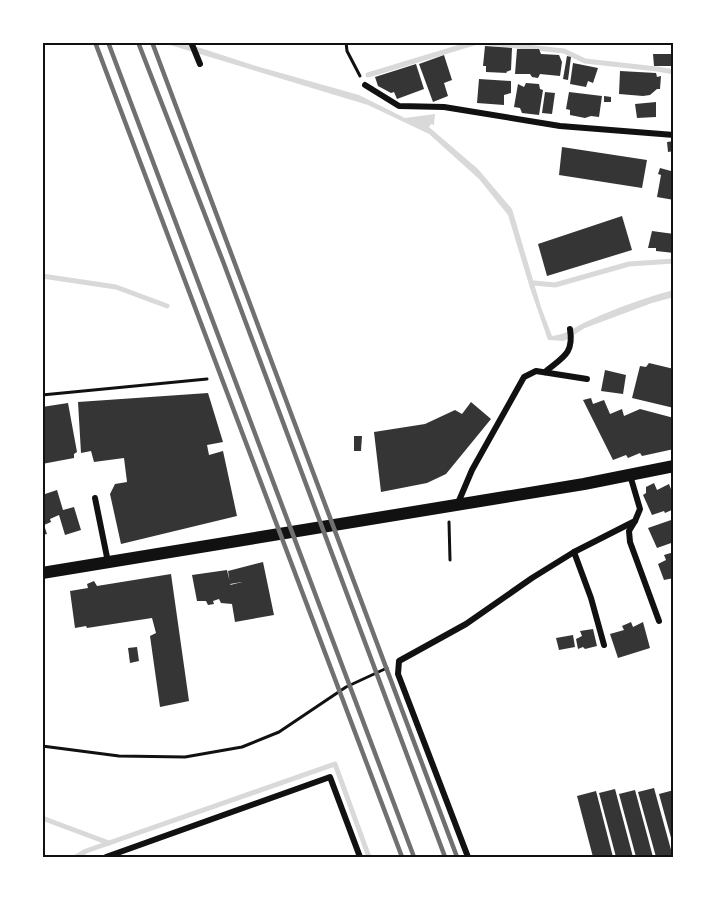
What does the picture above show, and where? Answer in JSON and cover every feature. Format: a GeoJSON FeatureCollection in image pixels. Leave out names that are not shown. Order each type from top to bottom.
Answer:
{"type":"FeatureCollection","features":[{"type":"Feature","properties":{"kind":"main road"},"geometry":{"type":"LineString","coordinates":[[42,573],[585,484],[674,466]]}},
{"type":"Feature","properties":{"kind":"street"},"geometry":{"type":"LineString","coordinates":[[191,42],[200,64]]}},
{"type":"Feature","properties":{"kind":"street"},"geometry":{"type":"LineString","coordinates":[[365,85],[399,106],[444,107],[560,126],[674,135]]}},
{"type":"Feature","properties":{"kind":"street"},"geometry":{"type":"LineString","coordinates":[[545,372],[567,354],[572,342],[570,328]]}},
{"type":"Feature","properties":{"kind":"street"},"geometry":{"type":"LineString","coordinates":[[453,505],[524,377],[536,371],[587,379]]}},
{"type":"Feature","properties":{"kind":"street"},"geometry":{"type":"LineString","coordinates":[[630,474],[640,509],[629,531],[630,542],[659,621]]}},
{"type":"Feature","properties":{"kind":"street"},"geometry":{"type":"LineString","coordinates":[[95,498],[108,562]]}},
{"type":"Feature","properties":{"kind":"street"},"geometry":{"type":"LineString","coordinates":[[468,857],[398,674],[399,662],[466,624],[574,552],[635,521]]}},
{"type":"Feature","properties":{"kind":"street"},"geometry":{"type":"LineString","coordinates":[[574,552],[591,598],[604,645]]}},
{"type":"Feature","properties":{"kind":"street"},"geometry":{"type":"LineString","coordinates":[[106,857],[330,777],[360,857]]}},
{"type":"Feature","properties":{"kind":"path"},"geometry":{"type":"LineString","coordinates":[[346,42],[347,51],[365,85]]}},
{"type":"Feature","properties":{"kind":"path"},"geometry":{"type":"LineString","coordinates":[[42,395],[207,379]]}},
{"type":"Feature","properties":{"kind":"path"},"geometry":{"type":"LineString","coordinates":[[450,560],[453,505]]}},
{"type":"Feature","properties":{"kind":"path"},"geometry":{"type":"LineString","coordinates":[[42,746],[119,756],[185,758],[242,747],[279,732],[346,687],[399,662]]}},
{"type":"Feature","properties":{"kind":"shaded area"},"geometry":{"type":"Polygon","coordinates":[[[151,42],[182,42],[359,95],[405,118],[435,114],[434,125],[431,124],[429,127],[478,169],[512,209],[552,336],[563,334],[585,322],[653,296],[674,290],[674,297],[585,328],[564,341],[548,340],[508,215],[479,179],[429,134],[368,105],[170,45],[151,42]]]}},
{"type":"Feature","properties":{"kind":"building"},"geometry":{"type":"Polygon","coordinates":[[[485,46],[512,48],[511,70],[507,73],[486,72],[486,66],[483,66],[485,46]]]}},
{"type":"Feature","properties":{"kind":"building"},"geometry":{"type":"Polygon","coordinates":[[[517,49],[539,49],[541,54],[559,55],[562,62],[560,76],[540,74],[538,78],[530,74],[515,74],[517,49]]]}},
{"type":"Feature","properties":{"kind":"building"},"geometry":{"type":"Polygon","coordinates":[[[653,54],[674,54],[674,66],[654,66],[653,54]]]}},
{"type":"Feature","properties":{"kind":"building"},"geometry":{"type":"Polygon","coordinates":[[[444,55],[452,80],[444,83],[448,96],[433,102],[419,64],[444,55]]]}},
{"type":"Feature","properties":{"kind":"building"},"geometry":{"type":"Polygon","coordinates":[[[567,56],[571,57],[568,80],[563,79],[567,56]]]}},
{"type":"Feature","properties":{"kind":"building"},"geometry":{"type":"Polygon","coordinates":[[[573,63],[598,68],[593,83],[588,81],[586,87],[570,84],[573,63]]]}},
{"type":"Feature","properties":{"kind":"building"},"geometry":{"type":"Polygon","coordinates":[[[416,64],[424,89],[397,99],[394,92],[391,93],[378,86],[375,77],[416,64]]]}},
{"type":"Feature","properties":{"kind":"building"},"geometry":{"type":"Polygon","coordinates":[[[620,71],[656,73],[657,77],[661,76],[660,89],[643,96],[619,94],[620,71]]]}},
{"type":"Feature","properties":{"kind":"building"},"geometry":{"type":"Polygon","coordinates":[[[479,79],[511,81],[511,93],[504,95],[504,105],[477,103],[479,79]]]}},
{"type":"Feature","properties":{"kind":"building"},"geometry":{"type":"Polygon","coordinates":[[[526,83],[539,84],[540,89],[543,90],[539,115],[522,113],[520,108],[514,107],[518,84],[524,87],[526,83]]]}},
{"type":"Feature","properties":{"kind":"building"},"geometry":{"type":"Polygon","coordinates":[[[545,92],[555,93],[552,114],[542,113],[545,92]]]}},
{"type":"Feature","properties":{"kind":"building"},"geometry":{"type":"Polygon","coordinates":[[[569,92],[602,96],[599,117],[585,118],[570,115],[570,110],[566,109],[569,92]]]}},
{"type":"Feature","properties":{"kind":"building"},"geometry":{"type":"Polygon","coordinates":[[[604,96],[611,97],[611,102],[604,102],[604,96]]]}},
{"type":"Feature","properties":{"kind":"building"},"geometry":{"type":"Polygon","coordinates":[[[656,102],[656,117],[637,118],[635,104],[656,102]]]}},
{"type":"Feature","properties":{"kind":"building"},"geometry":{"type":"Polygon","coordinates":[[[674,141],[674,151],[668,152],[667,142],[674,141]]]}},
{"type":"Feature","properties":{"kind":"building"},"geometry":{"type":"Polygon","coordinates":[[[562,147],[647,160],[642,188],[559,175],[562,147]]]}},
{"type":"Feature","properties":{"kind":"building"},"geometry":{"type":"Polygon","coordinates":[[[660,168],[671,171],[672,168],[674,169],[674,200],[657,197],[660,168]]]}},
{"type":"Feature","properties":{"kind":"building"},"geometry":{"type":"Polygon","coordinates":[[[622,216],[632,250],[547,276],[538,244],[622,216]]]}},
{"type":"Feature","properties":{"kind":"building"},"geometry":{"type":"Polygon","coordinates":[[[652,231],[674,234],[674,253],[648,248],[652,231]]]}},
{"type":"Feature","properties":{"kind":"building"},"geometry":{"type":"Polygon","coordinates":[[[649,363],[674,369],[674,408],[632,398],[640,366],[646,367],[649,363]]]}},
{"type":"Feature","properties":{"kind":"building"},"geometry":{"type":"Polygon","coordinates":[[[605,370],[626,375],[623,394],[601,391],[605,370]]]}},
{"type":"Feature","properties":{"kind":"building"},"geometry":{"type":"Polygon","coordinates":[[[208,393],[223,442],[207,445],[209,455],[223,451],[237,516],[121,544],[110,494],[115,484],[127,482],[124,458],[94,462],[91,451],[81,453],[78,402],[208,393]]]}},
{"type":"Feature","properties":{"kind":"building"},"geometry":{"type":"Polygon","coordinates":[[[591,398],[593,404],[604,400],[610,414],[622,409],[624,416],[640,409],[674,418],[674,449],[642,456],[640,453],[628,458],[626,455],[613,460],[583,400],[591,398]]]}},
{"type":"Feature","properties":{"kind":"building"},"geometry":{"type":"Polygon","coordinates":[[[471,402],[491,419],[446,474],[427,483],[381,492],[374,432],[425,424],[455,410],[462,414],[471,402]]]}},
{"type":"Feature","properties":{"kind":"building"},"geometry":{"type":"Polygon","coordinates":[[[68,403],[77,452],[74,458],[42,464],[42,407],[68,403]]]}},
{"type":"Feature","properties":{"kind":"building"},"geometry":{"type":"Polygon","coordinates":[[[354,436],[362,436],[361,451],[354,451],[354,436]]]}},
{"type":"Feature","properties":{"kind":"building"},"geometry":{"type":"Polygon","coordinates":[[[654,483],[657,490],[669,484],[674,497],[674,509],[652,515],[643,495],[646,493],[646,487],[654,483]]]}},
{"type":"Feature","properties":{"kind":"building"},"geometry":{"type":"Polygon","coordinates":[[[57,490],[63,510],[74,507],[81,530],[65,535],[59,515],[44,525],[47,534],[42,535],[42,495],[57,490]]]}},
{"type":"Feature","properties":{"kind":"building"},"geometry":{"type":"Polygon","coordinates":[[[674,519],[674,542],[657,548],[648,528],[674,519]]]}},
{"type":"Feature","properties":{"kind":"building"},"geometry":{"type":"Polygon","coordinates":[[[674,552],[674,578],[664,580],[658,564],[666,560],[664,555],[674,552]]]}},
{"type":"Feature","properties":{"kind":"building"},"geometry":{"type":"Polygon","coordinates":[[[263,562],[274,615],[235,622],[232,604],[221,603],[219,599],[213,601],[214,604],[208,605],[206,601],[197,601],[192,575],[227,570],[229,580],[228,571],[263,562]]]}},
{"type":"Feature","properties":{"kind":"building"},"geometry":{"type":"Polygon","coordinates":[[[171,574],[189,701],[160,707],[150,636],[156,633],[152,618],[75,628],[70,591],[88,588],[87,584],[94,581],[97,586],[171,574]]]}},
{"type":"Feature","properties":{"kind":"building"},"geometry":{"type":"Polygon","coordinates":[[[631,622],[633,627],[643,622],[650,648],[618,658],[610,634],[624,630],[622,626],[631,622]]]}},
{"type":"Feature","properties":{"kind":"building"},"geometry":{"type":"Polygon","coordinates":[[[593,629],[597,646],[578,649],[576,639],[582,636],[580,631],[593,629]]]}},
{"type":"Feature","properties":{"kind":"building"},"geometry":{"type":"Polygon","coordinates":[[[573,635],[575,647],[559,650],[556,638],[573,635]]]}},
{"type":"Feature","properties":{"kind":"building"},"geometry":{"type":"Polygon","coordinates":[[[137,647],[139,661],[130,663],[128,648],[137,647]]]}},
{"type":"Feature","properties":{"kind":"building"},"geometry":{"type":"Polygon","coordinates":[[[654,788],[673,857],[656,857],[638,792],[654,788]]]}},
{"type":"Feature","properties":{"kind":"building"},"geometry":{"type":"Polygon","coordinates":[[[615,789],[633,857],[616,857],[599,793],[615,789]]]}},
{"type":"Feature","properties":{"kind":"building"},"geometry":{"type":"Polygon","coordinates":[[[635,790],[653,857],[636,857],[619,794],[635,790]]]}},
{"type":"Feature","properties":{"kind":"building"},"geometry":{"type":"Polygon","coordinates":[[[674,790],[674,845],[673,845],[659,794],[674,790]]]}},
{"type":"Feature","properties":{"kind":"building"},"geometry":{"type":"Polygon","coordinates":[[[596,791],[613,857],[593,857],[577,796],[596,791]]]}},
{"type":"Feature","properties":{"kind":"waterway"},"geometry":{"type":"LineString","coordinates":[[368,75],[477,42]]}},
{"type":"Feature","properties":{"kind":"waterway"},"geometry":{"type":"LineString","coordinates":[[479,42],[564,51],[585,61],[674,72]]}},
{"type":"Feature","properties":{"kind":"waterway"},"geometry":{"type":"LineString","coordinates":[[534,283],[555,285],[629,264],[674,261]]}},
{"type":"Feature","properties":{"kind":"waterway"},"geometry":{"type":"LineString","coordinates":[[42,276],[116,287],[167,306]]}},
{"type":"Feature","properties":{"kind":"waterway"},"geometry":{"type":"LineString","coordinates":[[76,857],[86,851],[335,764],[369,857]]}},
{"type":"Feature","properties":{"kind":"waterway"},"geometry":{"type":"LineString","coordinates":[[42,818],[109,843]]}},
{"type":"Feature","properties":{"kind":"railway"},"geometry":{"type":"LineString","coordinates":[[95,42],[402,857]]}},
{"type":"Feature","properties":{"kind":"railway"},"geometry":{"type":"LineString","coordinates":[[108,42],[414,857]]}},
{"type":"Feature","properties":{"kind":"railway"},"geometry":{"type":"LineString","coordinates":[[138,42],[224,264],[445,857]]}},
{"type":"Feature","properties":{"kind":"railway"},"geometry":{"type":"LineString","coordinates":[[152,42],[457,857]]}}]}
